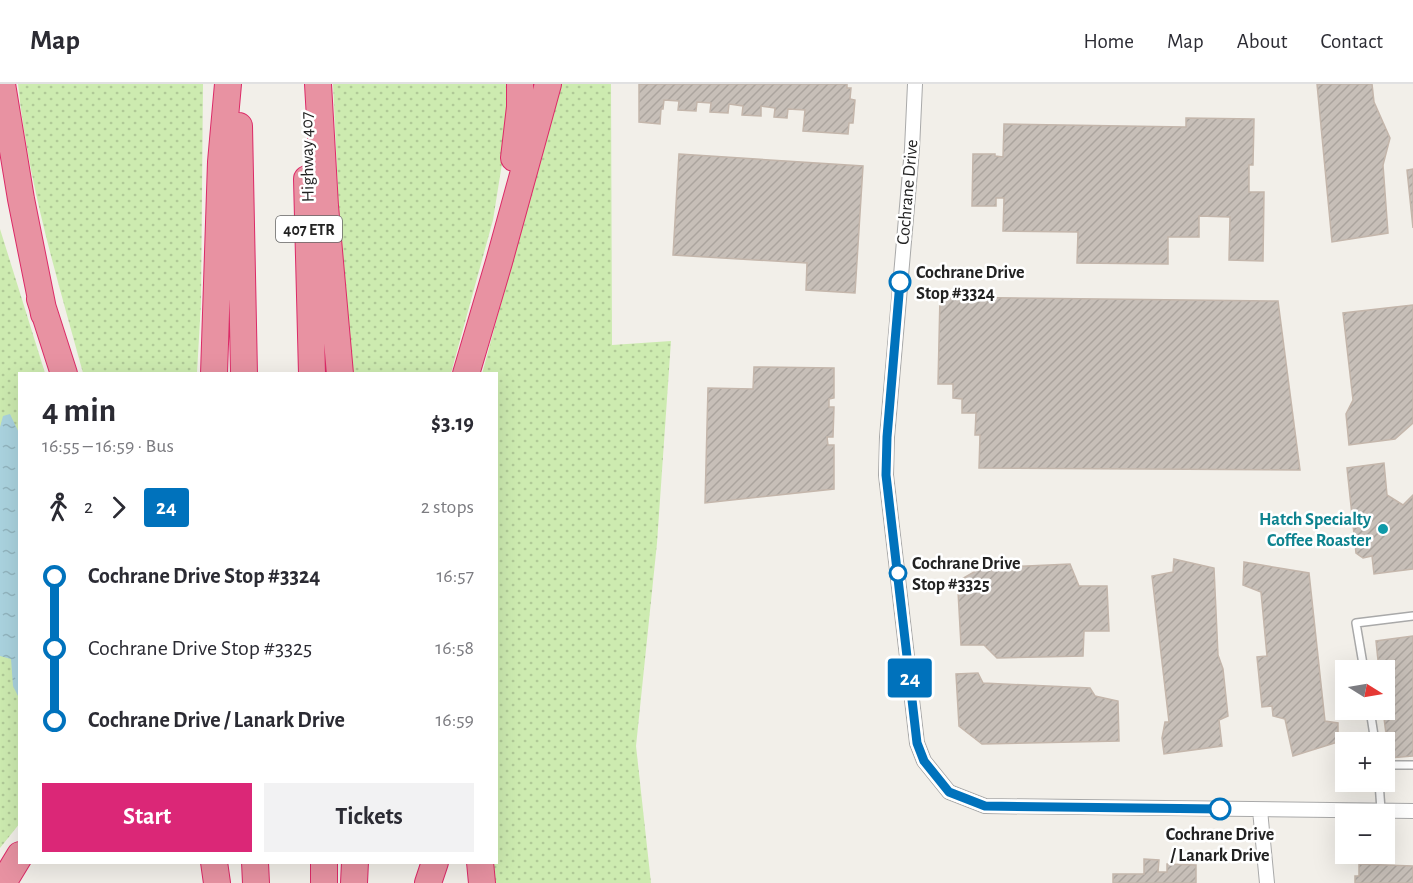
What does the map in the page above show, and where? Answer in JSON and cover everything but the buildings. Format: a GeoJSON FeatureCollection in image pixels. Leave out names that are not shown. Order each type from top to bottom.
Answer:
{"type":"FeatureCollection","features":[{"type":"Feature","properties":{"kind":"highway"},"geometry":{"type":"LineString","coordinates":[[2,84],[21,199],[44,314]]}},
{"type":"Feature","properties":{"kind":"highway"},"geometry":{"type":"LineString","coordinates":[[214,372],[221,162],[228,84]]}},
{"type":"Feature","properties":{"kind":"highway"},"geometry":{"type":"LineString","coordinates":[[238,84],[244,372]]}},
{"type":"Feature","properties":{"kind":"highway","name":"Highway 407"},"geometry":{"type":"LineString","coordinates":[[305,84],[312,372]]}},
{"type":"Feature","properties":{"kind":"highway"},"geometry":{"type":"LineString","coordinates":[[318,84],[328,241],[340,372]]}},
{"type":"Feature","properties":{"kind":"highway"},"geometry":{"type":"LineString","coordinates":[[499,262],[520,107],[520,84]]}},
{"type":"Feature","properties":{"kind":"highway"},"geometry":{"type":"LineString","coordinates":[[467,372],[548,84]]}},
{"type":"Feature","properties":{"kind":"highway"},"geometry":{"type":"LineString","coordinates":[[0,179],[63,372]]}},
{"type":"Feature","properties":{"kind":"highway"},"geometry":{"type":"LineString","coordinates":[[3,883],[18,858]]}},
{"type":"Feature","properties":{"kind":"highway"},"geometry":{"type":"LineString","coordinates":[[214,864],[217,883]]}},
{"type":"Feature","properties":{"kind":"highway"},"geometry":{"type":"LineString","coordinates":[[255,864],[256,883]]}},
{"type":"Feature","properties":{"kind":"highway"},"geometry":{"type":"LineString","coordinates":[[324,864],[324,883]]}},
{"type":"Feature","properties":{"kind":"highway"},"geometry":{"type":"LineString","coordinates":[[354,883],[355,864]]}},
{"type":"Feature","properties":{"kind":"highway"},"geometry":{"type":"LineString","coordinates":[[428,883],[434,864]]}},
{"type":"Feature","properties":{"kind":"highway"},"geometry":{"type":"LineString","coordinates":[[480,864],[482,883]]}},
{"type":"Feature","properties":{"kind":"street","name":"Cochrane Drive"},"geometry":{"type":"LineString","coordinates":[[915,84],[912,146],[887,437],[886,475],[917,743],[924,761],[949,792],[985,806],[1335,810]]}},
{"type":"Feature","properties":{"kind":"street"},"geometry":{"type":"LineString","coordinates":[[1260,810],[1267,883]]}},
{"type":"Feature","properties":{"kind":"street","name":"Cochrane Drive"},"geometry":{"type":"LineString","coordinates":[[1395,810],[1413,811]]}},
{"type":"Feature","properties":{"kind":"lane"},"geometry":{"type":"LineString","coordinates":[[1362,660],[1356,623],[1413,616]]}},
{"type":"Feature","properties":{"kind":"lane"},"geometry":{"type":"LineString","coordinates":[[1395,765],[1413,765]]}},
{"type":"Feature","properties":{"kind":"green space"},"geometry":{"type":"Polygon","coordinates":[[[18,84],[203,84],[201,302],[197,372],[83,372],[36,194],[18,84]]]}},
{"type":"Feature","properties":{"kind":"green space"},"geometry":{"type":"Polygon","coordinates":[[[333,84],[509,84],[511,107],[493,220],[451,372],[354,372],[351,367],[342,276],[333,84]]]}},
{"type":"Feature","properties":{"kind":"green space"},"geometry":{"type":"Polygon","coordinates":[[[560,84],[611,84],[612,345],[671,341],[657,543],[636,746],[651,883],[493,883],[491,864],[498,864],[498,372],[483,372],[560,84]]]}},
{"type":"Feature","properties":{"kind":"green space"},"geometry":{"type":"Polygon","coordinates":[[[0,229],[45,372],[18,372],[18,826],[0,848],[0,229]]]}},
{"type":"Feature","properties":{"kind":"water"},"geometry":{"type":"Polygon","coordinates":[[[10,414],[18,431],[18,696],[13,686],[11,659],[0,656],[0,427],[3,416],[10,414]]]}},
{"type":"Feature","properties":{"kind":"bus line","name":"24"},"geometry":{"type":"LineString","coordinates":[[900,282],[886,475],[917,743],[924,761],[949,792],[962,799],[985,806],[1220,809]]}},
{"type":"Feature","properties":{"kind":"place","name":"Cochrane Drive Stop #3324"},"geometry":{"type":"Point","coordinates":[900,282]}},
{"type":"Feature","properties":{"kind":"place","name":"Hatch Specialty Coffee Roaster"},"geometry":{"type":"Point","coordinates":[1383,529]}},
{"type":"Feature","properties":{"kind":"place","name":"Cochrane Drive Stop #3325"},"geometry":{"type":"Point","coordinates":[898,573]}},
{"type":"Feature","properties":{"kind":"place","name":"Cochrane Drive / Lanark Drive"},"geometry":{"type":"Point","coordinates":[1220,809]}}]}
